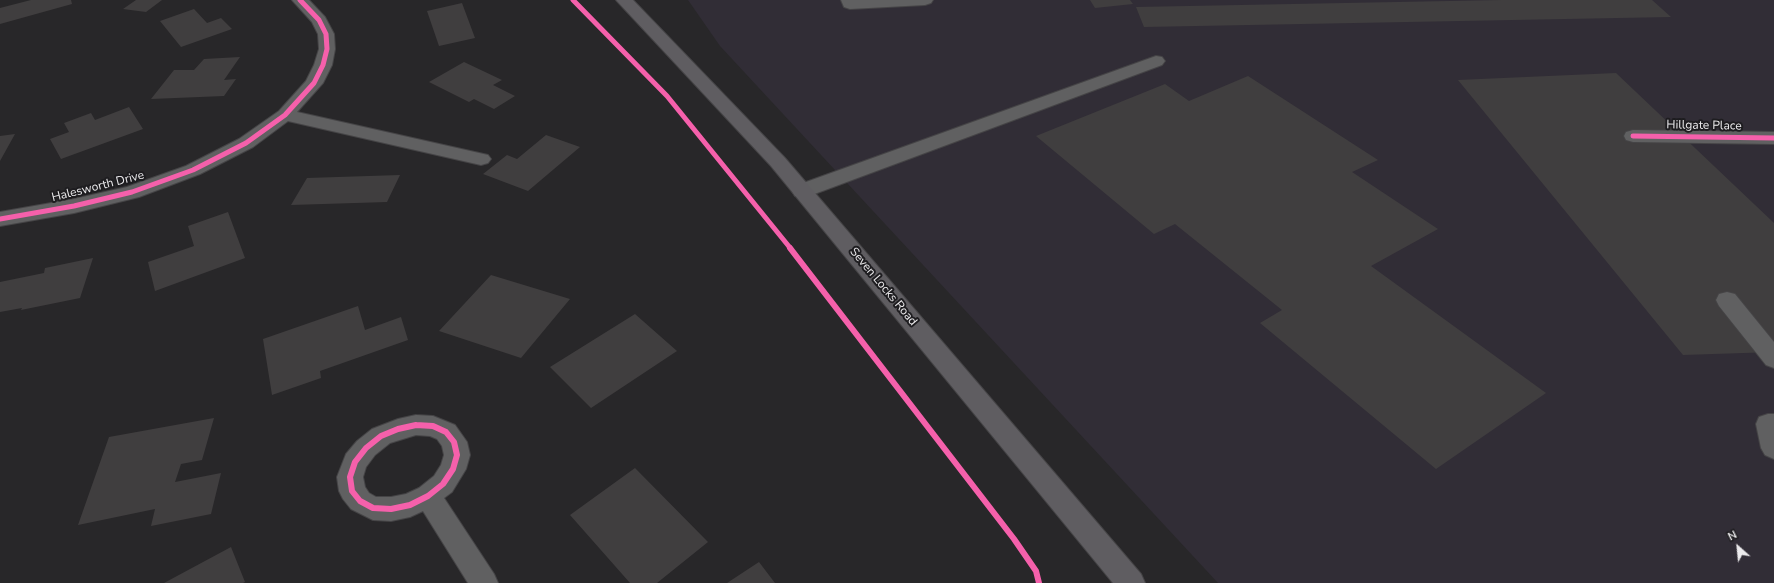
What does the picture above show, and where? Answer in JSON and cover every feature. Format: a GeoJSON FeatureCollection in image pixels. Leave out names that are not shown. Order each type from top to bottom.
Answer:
{"type":"FeatureCollection","features":[{"type":"Feature","properties":{"kind":"main road","name":"Seven Locks Road"},"geometry":{"type":"LineString","coordinates":[[624,0],[778,162],[1131,583]]}},
{"type":"Feature","properties":{"kind":"street","name":"Halesworth Drive"},"geometry":{"type":"LineString","coordinates":[[0,219],[74,206],[132,192],[193,170],[246,142],[285,115],[314,83],[324,65],[327,49],[326,34],[319,20],[300,0]]}},
{"type":"Feature","properties":{"kind":"street"},"geometry":{"type":"LineString","coordinates":[[849,0],[850,4],[925,0]]}},
{"type":"Feature","properties":{"kind":"street"},"geometry":{"type":"LineString","coordinates":[[802,191],[1156,61]]}},
{"type":"Feature","properties":{"kind":"street"},"geometry":{"type":"LineString","coordinates":[[285,115],[481,159]]}},
{"type":"Feature","properties":{"kind":"street","name":"Hillgate Place"},"geometry":{"type":"LineString","coordinates":[[1633,136],[1774,138]]}},
{"type":"Feature","properties":{"kind":"street"},"geometry":{"type":"LineString","coordinates":[[1727,300],[1774,359]]}},
{"type":"Feature","properties":{"kind":"street"},"geometry":{"type":"LineString","coordinates":[[1774,424],[1768,424],[1774,448]]}},
{"type":"Feature","properties":{"kind":"street"},"geometry":{"type":"LineString","coordinates":[[428,496],[484,583]]}},
{"type":"Feature","properties":{"kind":"shaded area"},"geometry":{"type":"Polygon","coordinates":[[[688,0],[1774,0],[1774,583],[1218,583],[720,46],[688,0]]]}},
{"type":"Feature","properties":{"kind":"building"},"geometry":{"type":"Polygon","coordinates":[[[31,0],[71,0],[72,4],[0,24],[0,8],[31,0]]]}},
{"type":"Feature","properties":{"kind":"building"},"geometry":{"type":"Polygon","coordinates":[[[136,0],[162,0],[146,12],[123,9],[136,0]]]}},
{"type":"Feature","properties":{"kind":"building"},"geometry":{"type":"Polygon","coordinates":[[[1090,0],[1130,0],[1133,4],[1095,8],[1090,0]]]}},
{"type":"Feature","properties":{"kind":"building"},"geometry":{"type":"Polygon","coordinates":[[[1501,0],[1652,0],[1671,17],[1144,27],[1136,7],[1501,0]]]}},
{"type":"Feature","properties":{"kind":"building"},"geometry":{"type":"Polygon","coordinates":[[[462,3],[475,38],[439,46],[427,11],[462,3]]]}},
{"type":"Feature","properties":{"kind":"building"},"geometry":{"type":"Polygon","coordinates":[[[194,9],[207,23],[221,18],[232,29],[181,47],[160,21],[194,9]]]}},
{"type":"Feature","properties":{"kind":"building"},"geometry":{"type":"Polygon","coordinates":[[[240,57],[224,80],[236,79],[224,96],[151,99],[174,70],[194,70],[204,59],[240,57]]]}},
{"type":"Feature","properties":{"kind":"building"},"geometry":{"type":"Polygon","coordinates":[[[464,62],[502,80],[493,85],[515,96],[494,109],[474,99],[469,102],[429,82],[464,62]]]}},
{"type":"Feature","properties":{"kind":"building"},"geometry":{"type":"Polygon","coordinates":[[[1616,73],[1774,223],[1774,352],[1683,355],[1458,80],[1616,73]]]}},
{"type":"Feature","properties":{"kind":"building"},"geometry":{"type":"Polygon","coordinates":[[[1248,76],[1378,160],[1352,172],[1438,229],[1371,266],[1546,393],[1436,469],[1260,323],[1282,310],[1175,224],[1154,234],[1036,136],[1165,84],[1189,101],[1248,76]]]}},
{"type":"Feature","properties":{"kind":"building"},"geometry":{"type":"Polygon","coordinates":[[[129,107],[143,129],[61,159],[50,139],[69,132],[64,123],[91,113],[95,120],[129,107]]]}},
{"type":"Feature","properties":{"kind":"building"},"geometry":{"type":"Polygon","coordinates":[[[15,134],[0,161],[0,136],[15,134]]]}},
{"type":"Feature","properties":{"kind":"building"},"geometry":{"type":"Polygon","coordinates":[[[546,135],[580,147],[528,191],[483,174],[507,155],[517,159],[546,135]]]}},
{"type":"Feature","properties":{"kind":"building"},"geometry":{"type":"Polygon","coordinates":[[[400,175],[387,202],[291,205],[307,178],[400,175]]]}},
{"type":"Feature","properties":{"kind":"building"},"geometry":{"type":"Polygon","coordinates":[[[228,212],[245,258],[155,291],[148,262],[194,246],[188,226],[228,212]]]}},
{"type":"Feature","properties":{"kind":"building"},"geometry":{"type":"Polygon","coordinates":[[[93,258],[80,298],[21,310],[22,308],[0,312],[0,282],[44,273],[45,268],[93,258]]]}},
{"type":"Feature","properties":{"kind":"building"},"geometry":{"type":"Polygon","coordinates":[[[491,275],[570,299],[521,358],[439,331],[491,275]]]}},
{"type":"Feature","properties":{"kind":"building"},"geometry":{"type":"Polygon","coordinates":[[[358,306],[365,330],[401,317],[408,340],[320,371],[321,378],[272,395],[263,339],[358,306]]]}},
{"type":"Feature","properties":{"kind":"building"},"geometry":{"type":"Polygon","coordinates":[[[635,314],[677,351],[591,408],[550,367],[635,314]]]}},
{"type":"Feature","properties":{"kind":"building"},"geometry":{"type":"Polygon","coordinates":[[[214,418],[202,460],[181,464],[175,482],[221,473],[211,514],[151,526],[155,509],[78,525],[109,437],[214,418]]]}},
{"type":"Feature","properties":{"kind":"building"},"geometry":{"type":"Polygon","coordinates":[[[635,468],[708,542],[657,583],[630,583],[570,515],[635,468]]]}},
{"type":"Feature","properties":{"kind":"building"},"geometry":{"type":"Polygon","coordinates":[[[231,547],[245,582],[164,583],[231,547]]]}},
{"type":"Feature","properties":{"kind":"building"},"geometry":{"type":"Polygon","coordinates":[[[759,562],[775,583],[727,583],[759,562]]]}},
{"type":"Feature","properties":{"kind":"cycle path"},"geometry":{"type":"LineString","coordinates":[[0,219],[74,206],[132,192],[193,170],[246,143],[285,115],[314,83],[323,65],[327,49],[326,34],[319,20],[300,0]]}},
{"type":"Feature","properties":{"kind":"cycle path"},"geometry":{"type":"LineString","coordinates":[[573,0],[667,96],[764,214],[1014,539],[1036,571],[1039,583]]}},
{"type":"Feature","properties":{"kind":"cycle path"},"geometry":{"type":"LineString","coordinates":[[1633,136],[1774,138]]}},
{"type":"Feature","properties":{"kind":"cycle path"},"geometry":{"type":"LineString","coordinates":[[416,425],[433,426],[446,432],[454,442],[457,455],[453,469],[443,484],[428,496],[410,505],[391,509],[373,508],[360,501],[352,491],[350,477],[355,462],[366,448],[381,436],[398,429],[416,425]]}}]}
